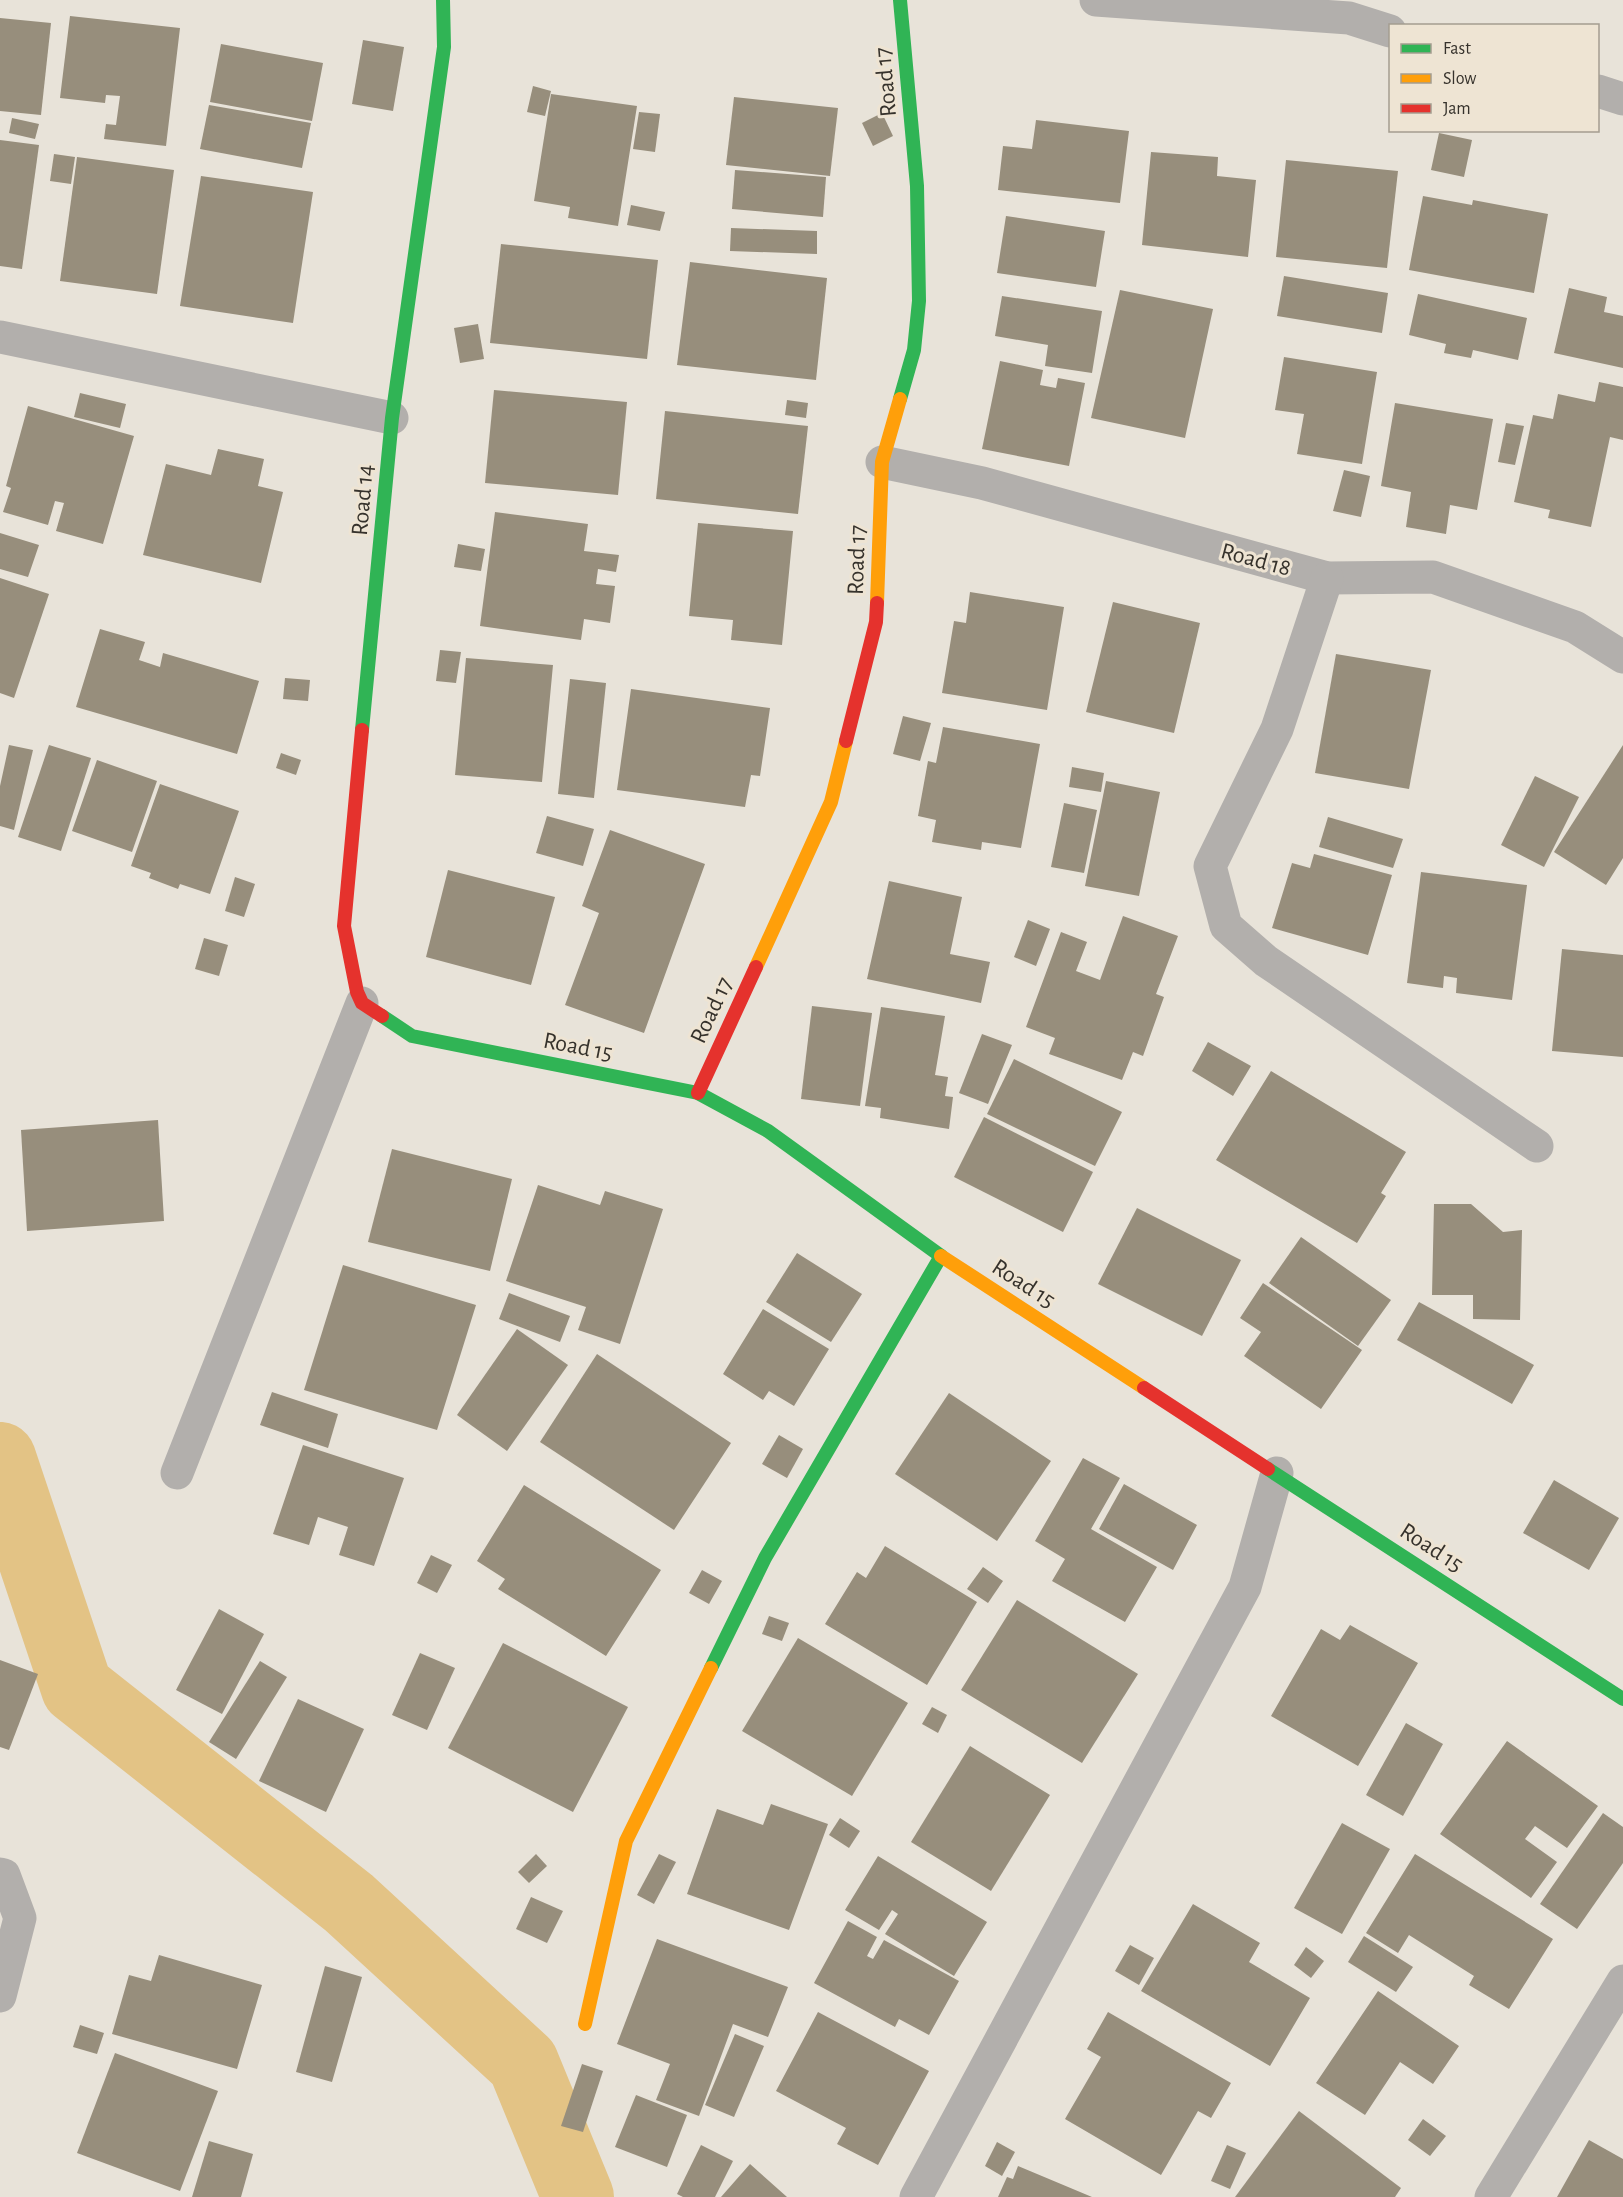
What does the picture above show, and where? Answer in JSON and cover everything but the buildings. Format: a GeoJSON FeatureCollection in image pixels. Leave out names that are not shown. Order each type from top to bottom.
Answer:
{"type":"FeatureCollection","features":[{"type":"Feature","properties":{"kind":"street","name":"Road 14"},"geometry":{"type":"LineString","coordinates":[[362,1003],[357,992],[344,926],[392,418],[444,47],[442,0]]}},
{"type":"Feature","properties":{"kind":"street","name":"Road 17"},"geometry":{"type":"LineString","coordinates":[[698,1093],[831,802],[876,622],[882,462],[914,350],[919,301],[916,186],[900,0]]}},
{"type":"Feature","properties":{"kind":"street"},"geometry":{"type":"LineString","coordinates":[[1096,0],[1351,9],[1389,30]]}},
{"type":"Feature","properties":{"kind":"street"},"geometry":{"type":"LineString","coordinates":[[1599,92],[1623,99]]}},
{"type":"Feature","properties":{"kind":"street"},"geometry":{"type":"LineString","coordinates":[[0,337],[392,418]]}},
{"type":"Feature","properties":{"kind":"street","name":"Road 18"},"geometry":{"type":"LineString","coordinates":[[882,462],[982,483],[1327,578],[1433,577],[1575,627],[1623,657]]}},
{"type":"Feature","properties":{"kind":"street"},"geometry":{"type":"LineString","coordinates":[[1327,578],[1277,729],[1210,866],[1227,926],[1266,960],[1537,1146]]}},
{"type":"Feature","properties":{"kind":"street"},"geometry":{"type":"LineString","coordinates":[[177,1473],[362,1003]]}},
{"type":"Feature","properties":{"kind":"street","name":"Road 15"},"geometry":{"type":"LineString","coordinates":[[362,1003],[412,1036],[698,1093],[768,1131],[941,1256],[1623,1699]]}},
{"type":"Feature","properties":{"kind":"street"},"geometry":{"type":"LineString","coordinates":[[585,2024],[626,1841],[765,1558],[941,1256]]}},
{"type":"Feature","properties":{"kind":"street"},"geometry":{"type":"LineString","coordinates":[[916,2197],[1088,1874],[1245,1587],[1277,1473]]}},
{"type":"Feature","properties":{"kind":"street"},"geometry":{"type":"LineString","coordinates":[[0,1874],[4,1875],[20,1918],[0,1996]]}},
{"type":"Feature","properties":{"kind":"street"},"geometry":{"type":"LineString","coordinates":[[1491,2197],[1623,1981]]}},
{"type":"Feature","properties":{"kind":"waterway"},"geometry":{"type":"LineString","coordinates":[[0,1458],[77,1688],[349,1903],[523,2063],[578,2197]]}},
{"type":"Feature","properties":{"kind":"traffic: fast"},"geometry":{"type":"LineString","coordinates":[[362,730],[392,418],[444,47],[443,0]]}},
{"type":"Feature","properties":{"kind":"traffic: fast"},"geometry":{"type":"LineString","coordinates":[[900,0],[917,186],[919,301],[914,350],[900,399]]}},
{"type":"Feature","properties":{"kind":"traffic: fast"},"geometry":{"type":"LineString","coordinates":[[382,1016],[412,1036],[698,1093],[768,1131],[941,1256]]}},
{"type":"Feature","properties":{"kind":"traffic: fast"},"geometry":{"type":"LineString","coordinates":[[711,1668],[765,1558],[941,1256]]}},
{"type":"Feature","properties":{"kind":"traffic: fast"},"geometry":{"type":"LineString","coordinates":[[1268,1469],[1623,1699]]}},
{"type":"Feature","properties":{"kind":"traffic: slow"},"geometry":{"type":"LineString","coordinates":[[877,603],[882,462],[900,399]]}},
{"type":"Feature","properties":{"kind":"traffic: slow"},"geometry":{"type":"LineString","coordinates":[[756,967],[831,802],[846,741]]}},
{"type":"Feature","properties":{"kind":"traffic: slow"},"geometry":{"type":"LineString","coordinates":[[941,1256],[1144,1388]]}},
{"type":"Feature","properties":{"kind":"traffic: slow"},"geometry":{"type":"LineString","coordinates":[[585,2024],[626,1841],[711,1668]]}},
{"type":"Feature","properties":{"kind":"traffic: jam"},"geometry":{"type":"LineString","coordinates":[[846,741],[876,622],[877,603]]}},
{"type":"Feature","properties":{"kind":"traffic: jam"},"geometry":{"type":"LineString","coordinates":[[362,730],[344,926],[357,992],[362,1003],[382,1016]]}},
{"type":"Feature","properties":{"kind":"traffic: jam"},"geometry":{"type":"LineString","coordinates":[[698,1093],[756,967]]}},
{"type":"Feature","properties":{"kind":"traffic: jam"},"geometry":{"type":"LineString","coordinates":[[1144,1388],[1268,1469]]}}]}
